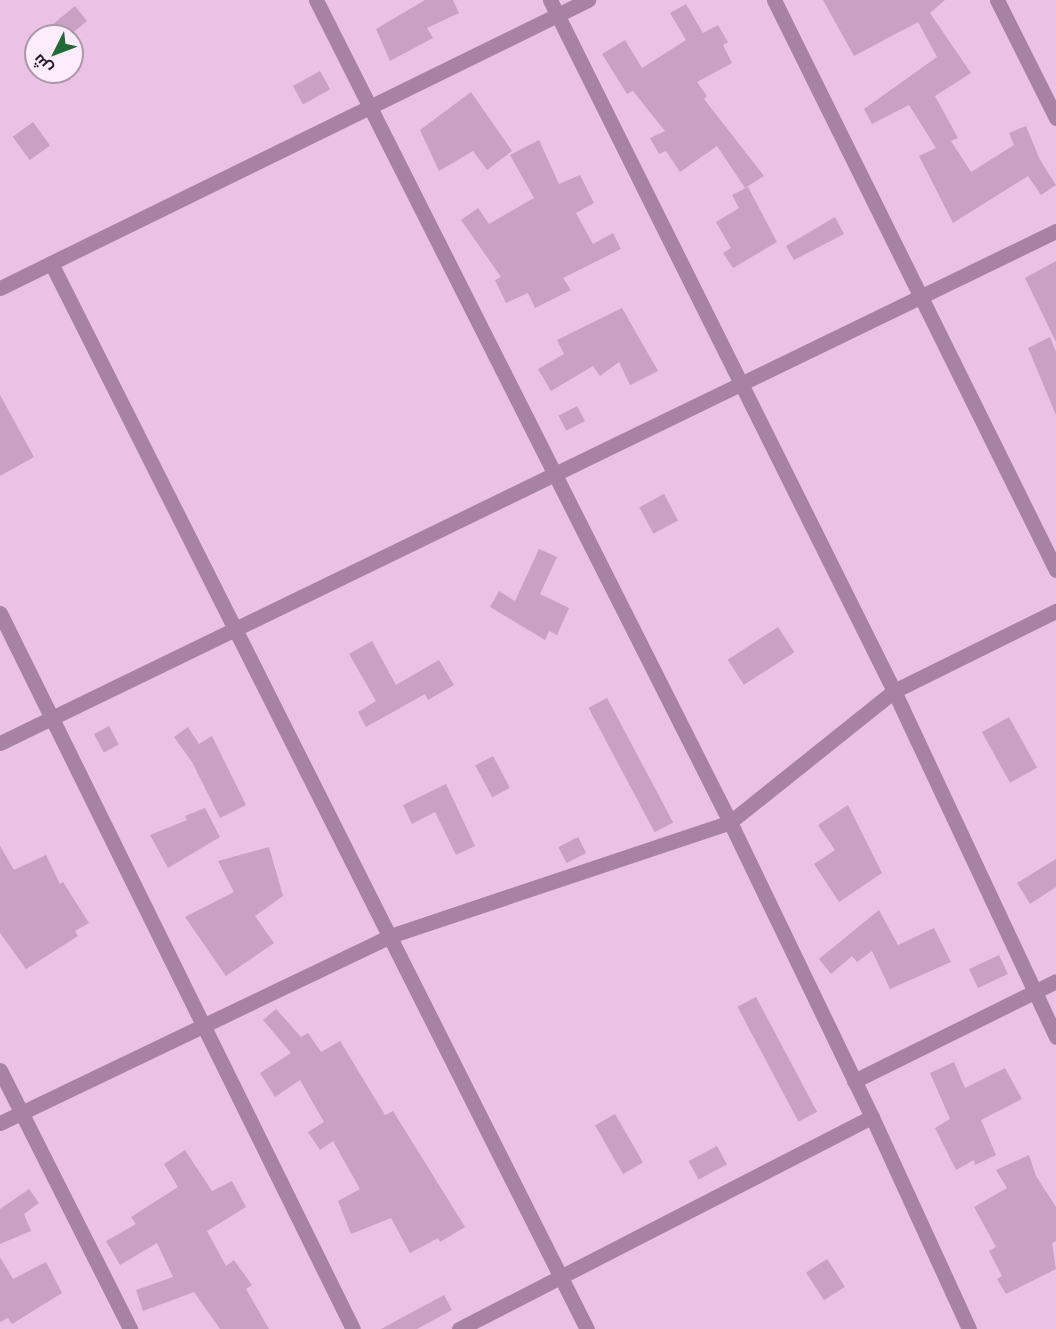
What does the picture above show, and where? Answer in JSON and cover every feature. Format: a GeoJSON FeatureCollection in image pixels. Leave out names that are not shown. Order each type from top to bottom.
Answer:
{"type":"FeatureCollection","features":[{"type":"Feature","properties":{"kind":"street"},"geometry":{"type":"LineString","coordinates":[[316,0],[552,474],[730,822],[872,1117],[969,1329]]}},
{"type":"Feature","properties":{"kind":"street"},"geometry":{"type":"LineString","coordinates":[[550,0],[894,691],[1032,992],[1056,1037]]}},
{"type":"Feature","properties":{"kind":"street"},"geometry":{"type":"LineString","coordinates":[[0,288],[588,0]]}},
{"type":"Feature","properties":{"kind":"street"},"geometry":{"type":"LineString","coordinates":[[774,0],[1056,570]]}},
{"type":"Feature","properties":{"kind":"street"},"geometry":{"type":"LineString","coordinates":[[997,0],[1056,118]]}},
{"type":"Feature","properties":{"kind":"street"},"geometry":{"type":"LineString","coordinates":[[0,743],[1056,231]]}},
{"type":"Feature","properties":{"kind":"street"},"geometry":{"type":"LineString","coordinates":[[51,263],[587,1329]]}},
{"type":"Feature","properties":{"kind":"street"},"geometry":{"type":"LineString","coordinates":[[0,1123],[390,936],[730,822],[894,691],[1056,611]]}},
{"type":"Feature","properties":{"kind":"street"},"geometry":{"type":"LineString","coordinates":[[0,613],[353,1329]]}},
{"type":"Feature","properties":{"kind":"street"},"geometry":{"type":"LineString","coordinates":[[854,1081],[1056,981]]}},
{"type":"Feature","properties":{"kind":"street"},"geometry":{"type":"LineString","coordinates":[[0,1070],[130,1329]]}},
{"type":"Feature","properties":{"kind":"street"},"geometry":{"type":"LineString","coordinates":[[459,1329],[872,1117]]}},
{"type":"Feature","properties":{"kind":"building"},"geometry":{"type":"Polygon","coordinates":[[[425,0],[453,0],[459,13],[427,28],[433,38],[390,61],[376,29],[425,0]]]}},
{"type":"Feature","properties":{"kind":"building"},"geometry":{"type":"Polygon","coordinates":[[[823,0],[945,0],[930,13],[971,73],[935,96],[958,138],[951,141],[971,172],[1014,145],[1009,133],[1026,126],[1040,160],[1056,185],[1041,195],[1028,176],[953,223],[919,156],[936,148],[909,105],[872,124],[864,109],[937,57],[918,22],[854,56],[823,0]]]}},
{"type":"Feature","properties":{"kind":"building"},"geometry":{"type":"Polygon","coordinates":[[[686,4],[703,33],[718,25],[728,42],[723,45],[732,63],[697,82],[707,96],[704,99],[764,176],[745,188],[717,146],[680,172],[666,151],[659,154],[650,138],[665,131],[633,91],[627,94],[602,54],[625,40],[642,68],[686,40],[670,13],[686,4]]]}},
{"type":"Feature","properties":{"kind":"building"},"geometry":{"type":"Polygon","coordinates":[[[75,6],[87,21],[83,24],[53,24],[75,6]]]}},
{"type":"Feature","properties":{"kind":"building"},"geometry":{"type":"Polygon","coordinates":[[[320,71],[330,89],[303,104],[293,86],[320,71]]]}},
{"type":"Feature","properties":{"kind":"building"},"geometry":{"type":"Polygon","coordinates":[[[471,92],[512,151],[487,170],[473,151],[439,171],[420,130],[471,92]]]}},
{"type":"Feature","properties":{"kind":"building"},"geometry":{"type":"Polygon","coordinates":[[[33,122],[50,145],[30,160],[13,137],[33,122]]]}},
{"type":"Feature","properties":{"kind":"building"},"geometry":{"type":"Polygon","coordinates":[[[539,140],[559,184],[580,175],[594,203],[576,213],[593,244],[613,233],[621,249],[563,278],[571,290],[535,308],[528,293],[506,303],[495,280],[501,277],[461,220],[478,208],[489,224],[534,198],[510,155],[539,140]]]}},
{"type":"Feature","properties":{"kind":"building"},"geometry":{"type":"Polygon","coordinates":[[[748,187],[777,242],[733,268],[723,253],[731,248],[716,222],[739,208],[732,195],[748,187]]]}},
{"type":"Feature","properties":{"kind":"building"},"geometry":{"type":"Polygon","coordinates":[[[835,217],[844,234],[794,260],[786,246],[835,217]]]}},
{"type":"Feature","properties":{"kind":"building"},"geometry":{"type":"Polygon","coordinates":[[[1056,261],[1056,342],[1025,278],[1056,261]]]}},
{"type":"Feature","properties":{"kind":"building"},"geometry":{"type":"Polygon","coordinates":[[[622,308],[658,371],[630,385],[619,362],[600,376],[593,366],[551,391],[538,369],[564,354],[557,340],[622,308]]]}},
{"type":"Feature","properties":{"kind":"building"},"geometry":{"type":"Polygon","coordinates":[[[1050,337],[1056,352],[1056,415],[1028,348],[1050,337]]]}},
{"type":"Feature","properties":{"kind":"building"},"geometry":{"type":"Polygon","coordinates":[[[0,395],[34,457],[0,476],[0,395]]]}},
{"type":"Feature","properties":{"kind":"building"},"geometry":{"type":"Polygon","coordinates":[[[577,406],[585,421],[566,431],[558,416],[577,406]]]}},
{"type":"Feature","properties":{"kind":"building"},"geometry":{"type":"Polygon","coordinates":[[[664,494],[678,520],[653,534],[639,507],[664,494]]]}},
{"type":"Feature","properties":{"kind":"building"},"geometry":{"type":"Polygon","coordinates":[[[539,549],[557,557],[540,594],[569,608],[557,635],[549,631],[545,640],[490,607],[499,591],[515,601],[539,549]]]}},
{"type":"Feature","properties":{"kind":"building"},"geometry":{"type":"Polygon","coordinates":[[[778,627],[794,652],[744,685],[728,660],[778,627]]]}},
{"type":"Feature","properties":{"kind":"building"},"geometry":{"type":"Polygon","coordinates":[[[372,641],[396,685],[439,660],[454,685],[428,700],[425,694],[366,727],[358,712],[376,701],[349,654],[372,641]]]}},
{"type":"Feature","properties":{"kind":"building"},"geometry":{"type":"Polygon","coordinates":[[[607,698],[673,822],[655,832],[588,708],[607,698]]]}},
{"type":"Feature","properties":{"kind":"building"},"geometry":{"type":"Polygon","coordinates":[[[1009,717],[1037,768],[1010,783],[982,732],[1009,717]]]}},
{"type":"Feature","properties":{"kind":"building"},"geometry":{"type":"Polygon","coordinates":[[[109,726],[119,745],[104,753],[94,734],[109,726]]]}},
{"type":"Feature","properties":{"kind":"building"},"geometry":{"type":"Polygon","coordinates":[[[188,727],[199,744],[212,736],[246,805],[220,818],[192,762],[174,737],[188,727]]]}},
{"type":"Feature","properties":{"kind":"building"},"geometry":{"type":"Polygon","coordinates":[[[493,756],[510,788],[492,797],[475,765],[493,756]]]}},
{"type":"Feature","properties":{"kind":"building"},"geometry":{"type":"Polygon","coordinates":[[[446,784],[475,846],[456,855],[435,812],[412,824],[403,805],[446,784]]]}},
{"type":"Feature","properties":{"kind":"building"},"geometry":{"type":"Polygon","coordinates":[[[848,805],[882,873],[839,902],[814,864],[835,850],[818,825],[848,805]]]}},
{"type":"Feature","properties":{"kind":"building"},"geometry":{"type":"Polygon","coordinates":[[[205,808],[220,837],[168,868],[150,835],[187,820],[185,816],[205,808]]]}},
{"type":"Feature","properties":{"kind":"building"},"geometry":{"type":"Polygon","coordinates":[[[578,837],[586,853],[567,863],[558,847],[578,837]]]}},
{"type":"Feature","properties":{"kind":"building"},"geometry":{"type":"Polygon","coordinates":[[[0,846],[14,870],[46,855],[60,884],[63,882],[89,923],[75,931],[78,936],[26,969],[0,933],[0,846]]]}},
{"type":"Feature","properties":{"kind":"building"},"geometry":{"type":"Polygon","coordinates":[[[269,847],[283,896],[255,916],[274,943],[226,976],[185,917],[234,892],[218,861],[269,847]]]}},
{"type":"Feature","properties":{"kind":"building"},"geometry":{"type":"Polygon","coordinates":[[[1056,859],[1056,887],[1030,904],[1017,883],[1056,859]]]}},
{"type":"Feature","properties":{"kind":"building"},"geometry":{"type":"Polygon","coordinates":[[[879,910],[898,945],[934,928],[951,962],[890,989],[872,951],[857,962],[852,956],[831,974],[819,959],[879,910]]]}},
{"type":"Feature","properties":{"kind":"building"},"geometry":{"type":"Polygon","coordinates":[[[999,955],[1008,974],[978,988],[969,969],[999,955]]]}},
{"type":"Feature","properties":{"kind":"building"},"geometry":{"type":"Polygon","coordinates":[[[756,997],[817,1112],[798,1122],[737,1007],[756,997]]]}},
{"type":"Feature","properties":{"kind":"building"},"geometry":{"type":"Polygon","coordinates":[[[276,1009],[301,1037],[308,1033],[321,1052],[340,1041],[385,1115],[393,1111],[465,1227],[440,1242],[438,1238],[410,1253],[391,1218],[351,1234],[338,1201],[360,1189],[333,1141],[320,1150],[308,1132],[324,1122],[300,1080],[275,1097],[260,1073],[291,1053],[263,1020],[276,1009]]]}},
{"type":"Feature","properties":{"kind":"building"},"geometry":{"type":"Polygon","coordinates":[[[954,1062],[965,1088],[1005,1068],[1022,1099],[981,1120],[996,1155],[975,1165],[974,1160],[956,1170],[935,1128],[950,1119],[930,1073],[954,1062]]]}},
{"type":"Feature","properties":{"kind":"building"},"geometry":{"type":"Polygon","coordinates":[[[615,1114],[643,1162],[623,1174],[595,1126],[615,1114]]]}},
{"type":"Feature","properties":{"kind":"building"},"geometry":{"type":"Polygon","coordinates":[[[717,1146],[727,1165],[699,1180],[689,1161],[717,1146]]]}},
{"type":"Feature","properties":{"kind":"building"},"geometry":{"type":"Polygon","coordinates":[[[185,1150],[212,1191],[232,1181],[246,1207],[207,1231],[226,1266],[234,1260],[252,1285],[246,1289],[269,1329],[220,1329],[194,1292],[143,1311],[136,1290],[173,1277],[157,1243],[120,1265],[106,1241],[136,1224],[131,1217],[178,1187],[164,1164],[185,1150]]]}},
{"type":"Feature","properties":{"kind":"building"},"geometry":{"type":"Polygon","coordinates":[[[1029,1155],[1036,1176],[1056,1207],[1056,1241],[1052,1243],[1056,1269],[1006,1294],[997,1279],[1002,1276],[989,1251],[996,1247],[974,1207],[1007,1188],[996,1170],[1029,1155]]]}},
{"type":"Feature","properties":{"kind":"building"},"geometry":{"type":"Polygon","coordinates":[[[29,1189],[39,1203],[24,1214],[31,1231],[0,1244],[0,1209],[29,1189]]]}},
{"type":"Feature","properties":{"kind":"building"},"geometry":{"type":"Polygon","coordinates":[[[0,1257],[13,1279],[46,1262],[62,1293],[12,1324],[8,1318],[0,1322],[0,1257]]]}},
{"type":"Feature","properties":{"kind":"building"},"geometry":{"type":"Polygon","coordinates":[[[827,1259],[845,1287],[824,1300],[806,1273],[827,1259]]]}},
{"type":"Feature","properties":{"kind":"building"},"geometry":{"type":"Polygon","coordinates":[[[444,1295],[452,1310],[417,1329],[381,1329],[444,1295]]]}}]}
